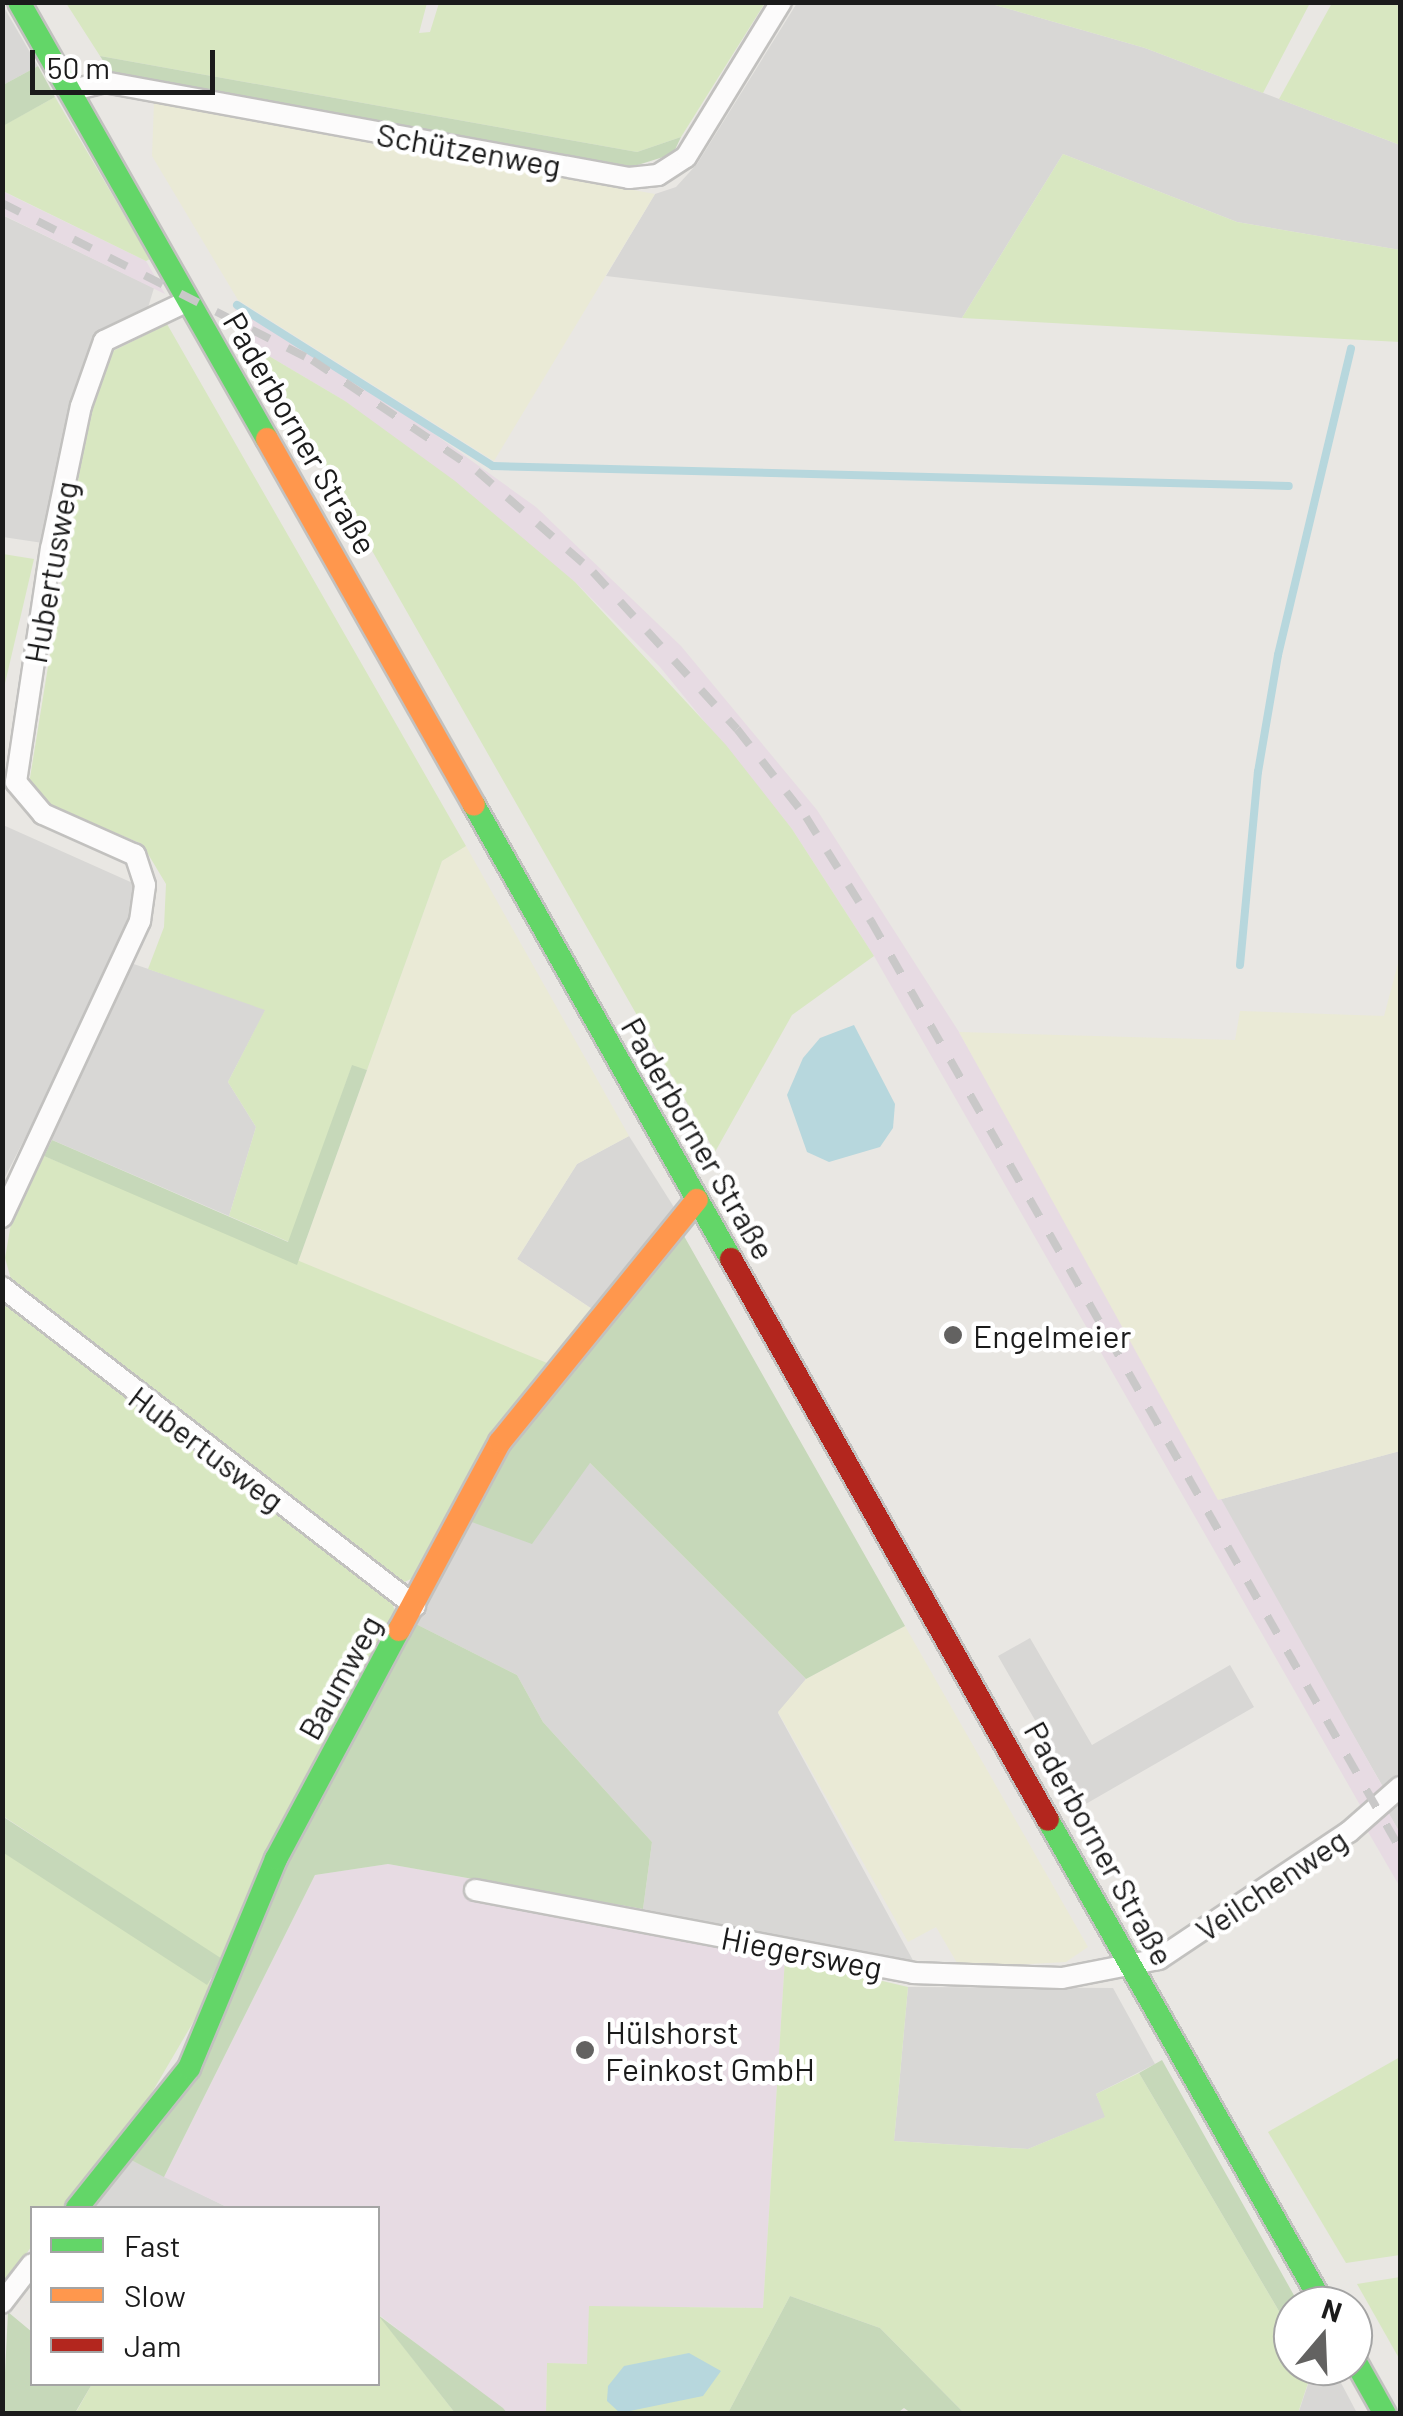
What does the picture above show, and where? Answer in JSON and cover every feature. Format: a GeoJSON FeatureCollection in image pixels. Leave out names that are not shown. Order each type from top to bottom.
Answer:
{"type":"FeatureCollection","features":[{"type":"Feature","properties":{"kind":"main road","name":"Paderborner Straße"},"geometry":{"type":"LineString","coordinates":[[20,2],[1313,2286]]}},
{"type":"Feature","properties":{"kind":"main road","name":"Baumweg"},"geometry":{"type":"LineString","coordinates":[[79,2206],[189,2068],[276,1859],[500,1442],[697,1200]]}},
{"type":"Feature","properties":{"kind":"main road"},"geometry":{"type":"LineString","coordinates":[[1369,2386],[1385,2414]]}},
{"type":"Feature","properties":{"kind":"street","name":"Schützenweg"},"geometry":{"type":"LineString","coordinates":[[69,90],[104,82],[629,178],[658,175],[686,157],[781,2]]}},
{"type":"Feature","properties":{"kind":"street","name":"Hubertusweg"},"geometry":{"type":"LineString","coordinates":[[2,1217],[140,921],[145,885],[135,855],[44,814],[16,782],[51,550],[81,406],[104,341],[188,301]]}},
{"type":"Feature","properties":{"kind":"street","name":"Hubertusweg"},"geometry":{"type":"LineString","coordinates":[[2,1286],[13,1301],[415,1606]]}},
{"type":"Feature","properties":{"kind":"street","name":"Veilchenweg"},"geometry":{"type":"LineString","coordinates":[[1132,1967],[1160,1959],[1288,1873],[1400,1787]]}},
{"type":"Feature","properties":{"kind":"street","name":"Hiegersweg"},"geometry":{"type":"LineString","coordinates":[[474,1890],[913,1973],[1062,1978],[1132,1967]]}},
{"type":"Feature","properties":{"kind":"street"},"geometry":{"type":"LineString","coordinates":[[2,2303],[30,2267]]}},
{"type":"Feature","properties":{"kind":"shaded area"},"geometry":{"type":"Polygon","coordinates":[[[797,3],[988,3],[1145,48],[1400,145],[1400,250],[1237,222],[1063,154],[962,318],[606,276],[655,194],[676,187],[697,164],[797,3]]]}},
{"type":"Feature","properties":{"kind":"shaded area"},"geometry":{"type":"Polygon","coordinates":[[[2,4],[38,66],[3,85],[2,85],[2,4]]]}},
{"type":"Feature","properties":{"kind":"shaded area"},"geometry":{"type":"Polygon","coordinates":[[[2,191],[146,261],[165,294],[3,215],[2,191]]]}},
{"type":"Feature","properties":{"kind":"shaded area"},"geometry":{"type":"Polygon","coordinates":[[[2,215],[154,288],[146,314],[98,338],[43,543],[3,537],[2,215]]]}},
{"type":"Feature","properties":{"kind":"shaded area"},"geometry":{"type":"Polygon","coordinates":[[[234,308],[359,380],[536,507],[681,646],[817,810],[959,1032],[1385,1791],[1364,1812],[874,956],[792,829],[660,667],[575,582],[345,401],[257,349],[234,308]]]}},
{"type":"Feature","properties":{"kind":"shaded area"},"geometry":{"type":"Polygon","coordinates":[[[3,825],[135,884],[131,919],[113,957],[266,1009],[228,1082],[256,1127],[229,1216],[29,1130],[3,1181],[3,825]]]}},
{"type":"Feature","properties":{"kind":"shaded area"},"geometry":{"type":"Polygon","coordinates":[[[629,1136],[677,1212],[598,1313],[517,1259],[577,1164],[629,1136]]]}},
{"type":"Feature","properties":{"kind":"shaded area"},"geometry":{"type":"Polygon","coordinates":[[[1400,1451],[1400,1833],[1388,1812],[1394,1806],[1218,1500],[1400,1451]]]}},
{"type":"Feature","properties":{"kind":"shaded area"},"geometry":{"type":"Polygon","coordinates":[[[590,1463],[806,1679],[778,1713],[915,1964],[643,1909],[652,1842],[543,1722],[517,1675],[414,1623],[469,1521],[590,1463]]]}},
{"type":"Feature","properties":{"kind":"shaded area"},"geometry":{"type":"Polygon","coordinates":[[[1030,1638],[1092,1745],[1230,1665],[1254,1707],[1084,1805],[998,1656],[1030,1638]]]}},
{"type":"Feature","properties":{"kind":"shaded area"},"geometry":{"type":"Polygon","coordinates":[[[1388,1812],[1400,1833],[1400,1887],[1367,1830],[1388,1812]]]}},
{"type":"Feature","properties":{"kind":"shaded area","name":"Hülshorst Feinkost GmbH"},"geometry":{"type":"Polygon","coordinates":[[[388,1864],[495,1883],[499,1904],[785,1958],[763,2308],[690,2307],[587,2364],[547,2363],[546,2413],[507,2413],[380,2316],[380,2206],[225,2206],[164,2177],[315,1875],[388,1864]]]}},
{"type":"Feature","properties":{"kind":"shaded area"},"geometry":{"type":"Polygon","coordinates":[[[908,1987],[1113,1988],[1155,2064],[1096,2094],[1106,2117],[1028,2149],[894,2141],[908,1987]]]}},
{"type":"Feature","properties":{"kind":"shaded area"},"geometry":{"type":"Polygon","coordinates":[[[129,2159],[225,2206],[92,2206],[129,2159]]]}},
{"type":"Feature","properties":{"kind":"shaded area"},"geometry":{"type":"Polygon","coordinates":[[[1307,2386],[1343,2386],[1357,2413],[1298,2414],[1307,2386]]]}},
{"type":"Feature","properties":{"kind":"green space"},"geometry":{"type":"Polygon","coordinates":[[[66,3],[427,3],[419,33],[430,32],[439,3],[765,3],[681,137],[637,152],[100,56],[66,3]]]}},
{"type":"Feature","properties":{"kind":"green space"},"geometry":{"type":"Polygon","coordinates":[[[988,3],[1310,3],[1263,93],[1145,48],[988,3]]]}},
{"type":"Feature","properties":{"kind":"green space"},"geometry":{"type":"Polygon","coordinates":[[[1332,3],[1400,3],[1400,145],[1279,99],[1332,3]]]}},
{"type":"Feature","properties":{"kind":"green space"},"geometry":{"type":"Polygon","coordinates":[[[100,56],[637,152],[681,137],[673,154],[628,168],[111,73],[100,56]]]}},
{"type":"Feature","properties":{"kind":"green space"},"geometry":{"type":"Polygon","coordinates":[[[38,66],[55,97],[3,126],[3,85],[38,66]]]}},
{"type":"Feature","properties":{"kind":"green space"},"geometry":{"type":"Polygon","coordinates":[[[55,97],[150,259],[146,261],[3,191],[2,126],[55,97]]]}},
{"type":"Feature","properties":{"kind":"green space"},"geometry":{"type":"Polygon","coordinates":[[[154,102],[655,194],[494,461],[238,300],[152,156],[154,102]]]}},
{"type":"Feature","properties":{"kind":"green space"},"geometry":{"type":"Polygon","coordinates":[[[1063,154],[1237,222],[1400,250],[1400,342],[962,318],[1063,154]]]}},
{"type":"Feature","properties":{"kind":"green space"},"geometry":{"type":"Polygon","coordinates":[[[167,324],[466,846],[442,861],[367,1070],[352,1066],[289,1242],[229,1216],[256,1127],[228,1082],[265,1010],[148,969],[164,927],[166,884],[142,844],[49,805],[29,784],[89,413],[111,352],[167,324]]]}},
{"type":"Feature","properties":{"kind":"green space"},"geometry":{"type":"Polygon","coordinates":[[[257,349],[345,401],[455,481],[575,582],[726,745],[792,829],[874,956],[792,1015],[715,1152],[257,349]]]}},
{"type":"Feature","properties":{"kind":"green space"},"geometry":{"type":"Polygon","coordinates":[[[2,554],[34,559],[3,692],[2,554]]]}},
{"type":"Feature","properties":{"kind":"green space"},"geometry":{"type":"Polygon","coordinates":[[[466,846],[629,1136],[577,1164],[517,1259],[598,1313],[552,1365],[297,1265],[442,861],[466,846]]]}},
{"type":"Feature","properties":{"kind":"green space"},"geometry":{"type":"Polygon","coordinates":[[[1400,956],[1400,1451],[1218,1500],[959,1032],[1235,1040],[1240,1011],[1384,1016],[1400,956]]]}},
{"type":"Feature","properties":{"kind":"green space"},"geometry":{"type":"Polygon","coordinates":[[[352,1065],[367,1070],[297,1265],[44,1156],[52,1140],[288,1242],[352,1065]]]}},
{"type":"Feature","properties":{"kind":"green space"},"geometry":{"type":"Polygon","coordinates":[[[44,1156],[552,1365],[413,1578],[398,1585],[13,1286],[5,1258],[12,1218],[44,1156]]]}},
{"type":"Feature","properties":{"kind":"green space"},"geometry":{"type":"Polygon","coordinates":[[[684,1236],[905,1626],[806,1679],[590,1463],[532,1544],[469,1521],[505,1447],[684,1236]]]}},
{"type":"Feature","properties":{"kind":"green space"},"geometry":{"type":"Polygon","coordinates":[[[2,1300],[392,1603],[396,1614],[223,1961],[3,1816],[2,1300]]]}},
{"type":"Feature","properties":{"kind":"green space"},"geometry":{"type":"Polygon","coordinates":[[[414,1623],[517,1675],[543,1722],[652,1842],[643,1909],[388,1864],[315,1875],[164,2177],[129,2159],[414,1623]]]}},
{"type":"Feature","properties":{"kind":"green space"},"geometry":{"type":"Polygon","coordinates":[[[905,1626],[1088,1947],[1066,1962],[960,1968],[936,1927],[908,1942],[778,1712],[806,1679],[905,1626]]]}},
{"type":"Feature","properties":{"kind":"green space"},"geometry":{"type":"Polygon","coordinates":[[[2,1816],[223,1960],[207,1985],[2,1852],[2,1816]]]}},
{"type":"Feature","properties":{"kind":"green space"},"geometry":{"type":"Polygon","coordinates":[[[3,1846],[215,1985],[144,2106],[64,2206],[30,2206],[30,2249],[3,2284],[3,1846]]]}},
{"type":"Feature","properties":{"kind":"green space"},"geometry":{"type":"Polygon","coordinates":[[[785,1958],[908,1987],[894,2141],[1028,2149],[1105,2117],[1096,2094],[1139,2073],[1273,2301],[1273,2386],[1307,2386],[1298,2413],[964,2413],[880,2328],[790,2296],[728,2413],[546,2414],[547,2363],[587,2364],[589,2306],[763,2308],[785,1958]]]}},
{"type":"Feature","properties":{"kind":"green space"},"geometry":{"type":"Polygon","coordinates":[[[1400,2057],[1400,2255],[1346,2263],[1268,2132],[1400,2057]]]}},
{"type":"Feature","properties":{"kind":"green space"},"geometry":{"type":"Polygon","coordinates":[[[1162,2060],[1289,2286],[1273,2286],[1273,2301],[1139,2073],[1162,2060]]]}},
{"type":"Feature","properties":{"kind":"green space"},"geometry":{"type":"Polygon","coordinates":[[[1400,2277],[1400,2360],[1373,2312],[1373,2286],[1357,2284],[1400,2277]]]}},
{"type":"Feature","properties":{"kind":"green space"},"geometry":{"type":"Polygon","coordinates":[[[790,2296],[880,2328],[964,2413],[911,2413],[904,2408],[896,2414],[728,2413],[790,2296]]]}},
{"type":"Feature","properties":{"kind":"green space"},"geometry":{"type":"Polygon","coordinates":[[[8,2312],[30,2330],[30,2386],[91,2386],[75,2413],[3,2413],[8,2312]]]}},
{"type":"Feature","properties":{"kind":"green space"},"geometry":{"type":"Polygon","coordinates":[[[380,2316],[507,2413],[455,2413],[380,2318],[380,2316]]]}},
{"type":"Feature","properties":{"kind":"green space"},"geometry":{"type":"Polygon","coordinates":[[[380,2317],[455,2413],[75,2414],[91,2386],[380,2386],[380,2317]]]}},
{"type":"Feature","properties":{"kind":"water"},"geometry":{"type":"Polygon","coordinates":[[[854,1025],[895,1104],[893,1128],[880,1147],[829,1162],[807,1152],[787,1095],[803,1058],[820,1038],[854,1025]]]}},
{"type":"Feature","properties":{"kind":"water"},"geometry":{"type":"Polygon","coordinates":[[[689,2353],[721,2371],[703,2396],[620,2413],[607,2401],[608,2386],[624,2366],[689,2353]]]}},
{"type":"Feature","properties":{"kind":"waterway"},"geometry":{"type":"LineString","coordinates":[[237,305],[493,466],[1289,486]]}},
{"type":"Feature","properties":{"kind":"waterway"},"geometry":{"type":"LineString","coordinates":[[1240,965],[1258,772],[1278,655],[1351,349]]}},
{"type":"Feature","properties":{"kind":"railway"},"geometry":{"type":"LineString","coordinates":[[2,203],[312,360],[477,471],[593,572],[737,729],[806,817],[871,921],[1400,1849]]}},
{"type":"Feature","properties":{"kind":"traffic: fast"},"geometry":{"type":"LineString","coordinates":[[19,2],[267,439]]}},
{"type":"Feature","properties":{"kind":"traffic: fast"},"geometry":{"type":"LineString","coordinates":[[474,805],[731,1259]]}},
{"type":"Feature","properties":{"kind":"traffic: fast"},"geometry":{"type":"LineString","coordinates":[[79,2206],[189,2068],[276,1859],[399,1630]]}},
{"type":"Feature","properties":{"kind":"traffic: fast"},"geometry":{"type":"LineString","coordinates":[[1048,1820],[1313,2286]]}},
{"type":"Feature","properties":{"kind":"traffic: fast"},"geometry":{"type":"LineString","coordinates":[[1369,2386],[1385,2414]]}},
{"type":"Feature","properties":{"kind":"traffic: slow"},"geometry":{"type":"LineString","coordinates":[[267,439],[474,805]]}},
{"type":"Feature","properties":{"kind":"traffic: slow"},"geometry":{"type":"LineString","coordinates":[[399,1630],[500,1442],[697,1200]]}},
{"type":"Feature","properties":{"kind":"traffic: jam"},"geometry":{"type":"LineString","coordinates":[[731,1259],[1048,1820]]}},
{"type":"Feature","properties":{"kind":"place","name":"Engelmeier"},"geometry":{"type":"Point","coordinates":[953,1335]}},
{"type":"Feature","properties":{"kind":"place","name":"Hülshorst Feinkost GmbH"},"geometry":{"type":"Point","coordinates":[585,2050]}}]}
